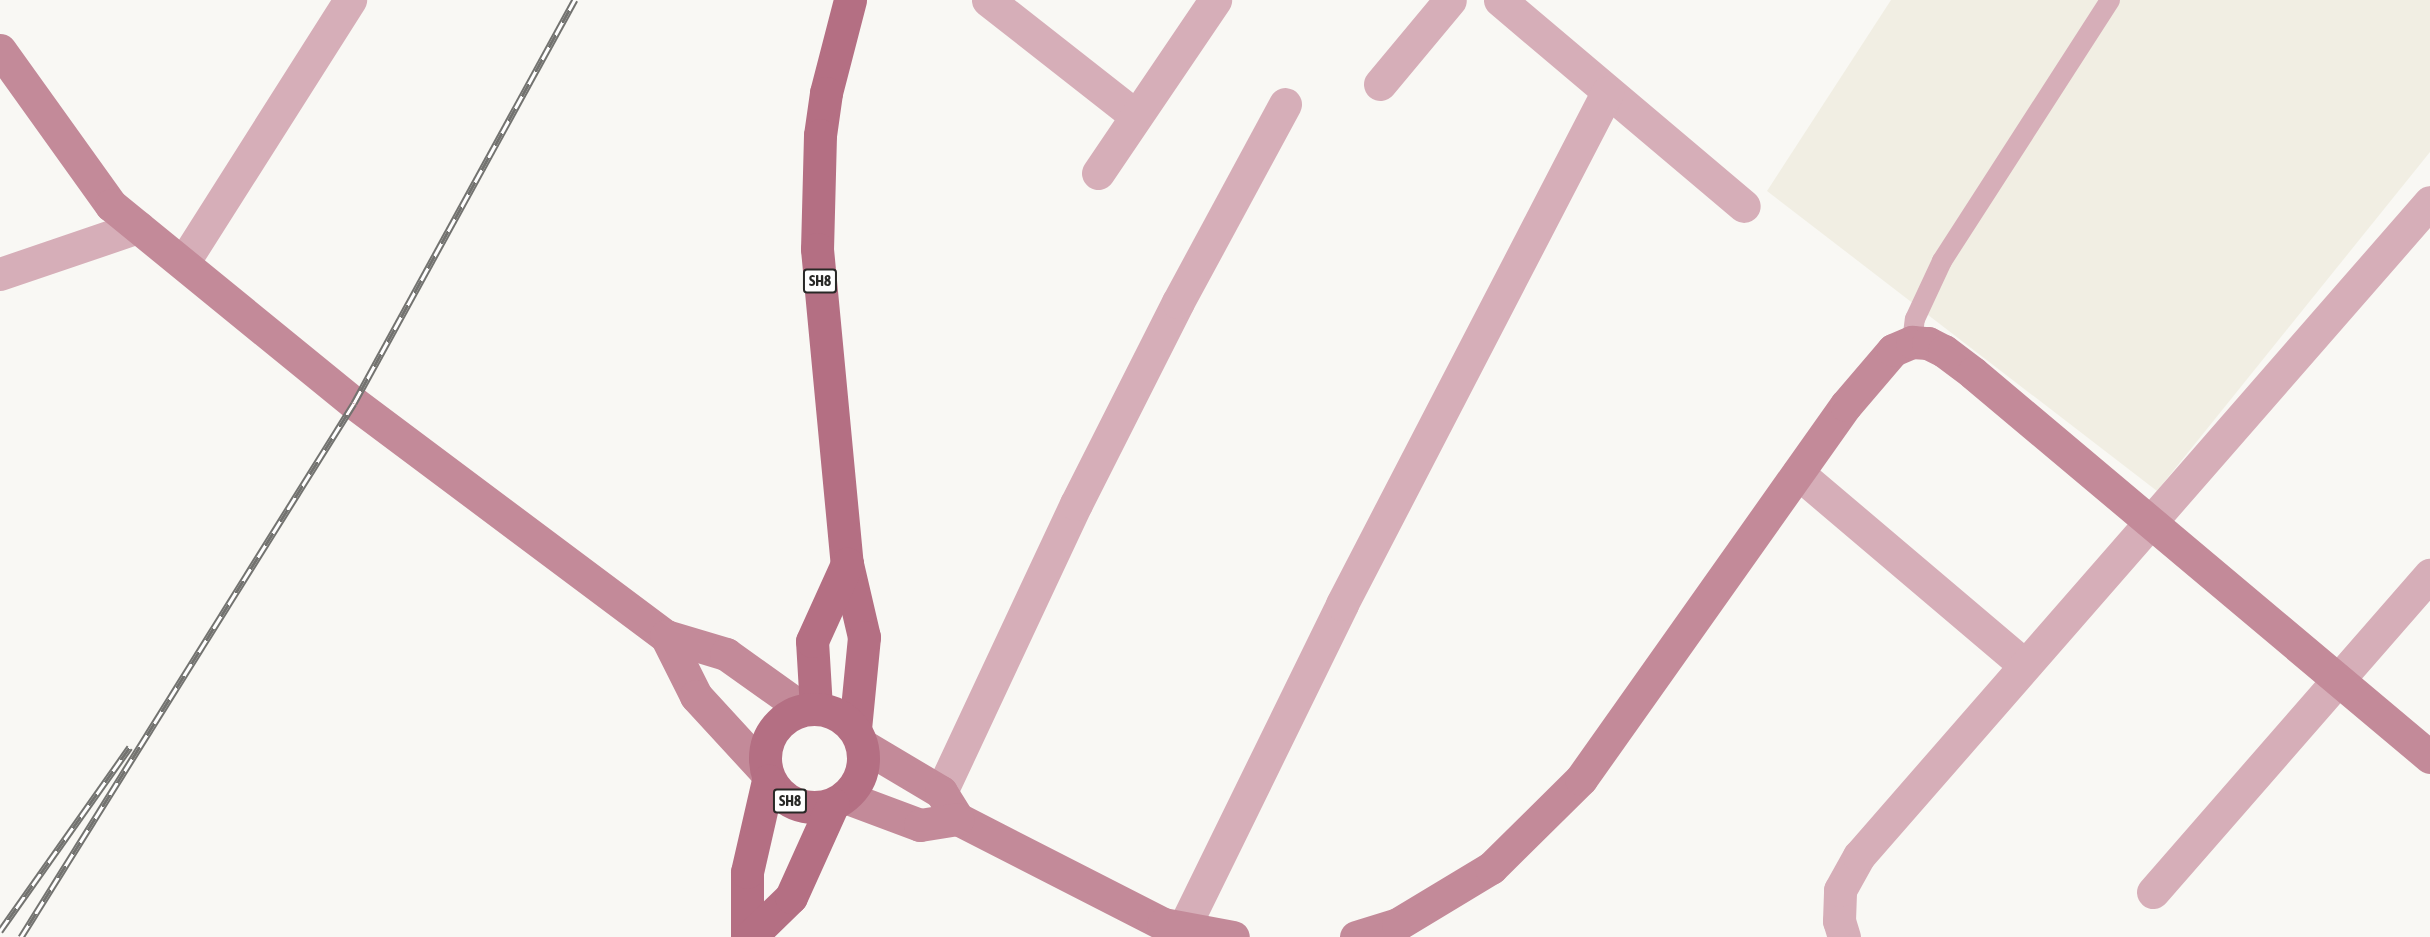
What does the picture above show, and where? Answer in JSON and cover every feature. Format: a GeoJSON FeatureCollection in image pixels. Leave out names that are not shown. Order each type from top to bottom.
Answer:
{"type":"FeatureCollection","features":[{"type":"Feature","properties":{"kind":"main road","name":"SH8"},"geometry":{"type":"LineString","coordinates":[[749,937],[791,897],[839,800],[857,782],[864,764],[859,736],[864,637],[847,564],[817,249],[820,135],[826,93],[850,0]]}},
{"type":"Feature","properties":{"kind":"main road","name":"SH8"},"geometry":{"type":"LineString","coordinates":[[749,937],[747,872],[767,776],[764,751],[771,732],[785,717],[810,709],[812,641],[847,564]]}},
{"type":"Feature","properties":{"kind":"main road"},"geometry":{"type":"LineString","coordinates":[[810,709],[838,714],[859,736]]}},
{"type":"Feature","properties":{"kind":"main road","name":"SH8"},"geometry":{"type":"LineString","coordinates":[[767,776],[785,799],[808,808],[839,800]]}},
{"type":"Feature","properties":{"kind":"street"},"geometry":{"type":"LineString","coordinates":[[183,263],[350,0]]}},
{"type":"Feature","properties":{"kind":"street"},"geometry":{"type":"LineString","coordinates":[[988,0],[1136,116]]}},
{"type":"Feature","properties":{"kind":"street"},"geometry":{"type":"LineString","coordinates":[[1098,173],[1215,0]]}},
{"type":"Feature","properties":{"kind":"street"},"geometry":{"type":"LineString","coordinates":[[1380,84],[1450,0]]}},
{"type":"Feature","properties":{"kind":"street"},"geometry":{"type":"LineString","coordinates":[[1500,0],[1607,93],[1744,206]]}},
{"type":"Feature","properties":{"kind":"street"},"geometry":{"type":"LineString","coordinates":[[0,50],[111,205],[354,403],[666,636],[726,654],[810,709]]}},
{"type":"Feature","properties":{"kind":"street"},"geometry":{"type":"LineString","coordinates":[[1184,927],[1342,604],[1607,93]]}},
{"type":"Feature","properties":{"kind":"street"},"geometry":{"type":"LineString","coordinates":[[839,800],[920,825],[950,806],[1076,504],[1178,302],[1285,104]]}},
{"type":"Feature","properties":{"kind":"street"},"geometry":{"type":"LineString","coordinates":[[1844,937],[1839,921],[1840,890],[1859,856],[2149,520],[2430,202]]}},
{"type":"Feature","properties":{"kind":"street"},"geometry":{"type":"LineString","coordinates":[[0,274],[138,227]]}},
{"type":"Feature","properties":{"kind":"street"},"geometry":{"type":"LineString","coordinates":[[1356,937],[1398,924],[1491,868],[1581,779],[1798,473],[1877,366],[1893,350],[1912,342],[1928,343],[1944,351],[2430,757]]}},
{"type":"Feature","properties":{"kind":"street"},"geometry":{"type":"LineString","coordinates":[[1798,473],[2024,665]]}},
{"type":"Feature","properties":{"kind":"street"},"geometry":{"type":"LineString","coordinates":[[2153,892],[2430,575]]}},
{"type":"Feature","properties":{"kind":"street"},"geometry":{"type":"LineString","coordinates":[[666,636],[696,696],[767,776]]}},
{"type":"Feature","properties":{"kind":"street"},"geometry":{"type":"LineString","coordinates":[[859,736],[950,806],[1163,924],[1233,937]]}},
{"type":"Feature","properties":{"kind":"lane"},"geometry":{"type":"LineString","coordinates":[[1912,342],[1915,319],[1942,261],[2110,0]]}},
{"type":"Feature","properties":{"kind":"shaded area"},"geometry":{"type":"Polygon","coordinates":[[[1891,0],[2430,0],[2430,152],[2157,491],[1767,191],[1891,0]]]}},
{"type":"Feature","properties":{"kind":"railway"},"geometry":{"type":"LineString","coordinates":[[21,937],[354,403],[575,0]]}},
{"type":"Feature","properties":{"kind":"railway"},"geometry":{"type":"LineString","coordinates":[[0,931],[130,747]]}}]}
